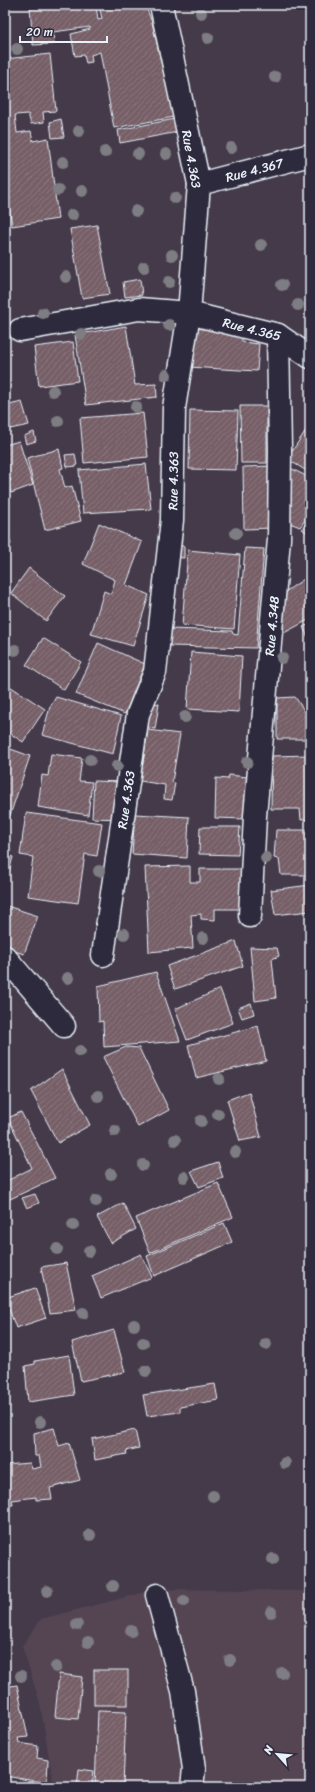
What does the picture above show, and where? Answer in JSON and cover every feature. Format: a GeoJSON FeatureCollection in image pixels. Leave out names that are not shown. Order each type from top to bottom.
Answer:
{"type":"FeatureCollection","features":[{"type":"Feature","properties":{"kind":"street","name":"Rue 4.363"},"geometry":{"type":"LineString","coordinates":[[103,955],[138,714],[155,672],[172,520],[174,408],[189,313],[199,184],[161,5]]}},
{"type":"Feature","properties":{"kind":"street","name":"Rue 4.367"},"geometry":{"type":"LineString","coordinates":[[199,184],[310,155]]}},
{"type":"Feature","properties":{"kind":"street","name":"Rue 4.365"},"geometry":{"type":"LineString","coordinates":[[20,330],[139,309],[189,313],[278,335],[310,357]]}},
{"type":"Feature","properties":{"kind":"street","name":"Rue 4.348"},"geometry":{"type":"LineString","coordinates":[[250,916],[255,816],[278,539],[280,450],[278,335]]}},
{"type":"Feature","properties":{"kind":"street"},"geometry":{"type":"LineString","coordinates":[[5,958],[64,1026]]}},
{"type":"Feature","properties":{"kind":"street"},"geometry":{"type":"LineString","coordinates":[[157,1595],[183,1691],[194,1768],[192,1787]]}},
{"type":"Feature","properties":{"kind":"shaded area"},"geometry":{"type":"Polygon","coordinates":[[[157,1589],[310,1591],[310,1787],[54,1787],[40,1703],[22,1646],[41,1619],[157,1589]]]}},
{"type":"Feature","properties":{"kind":"building"},"geometry":{"type":"Polygon","coordinates":[[[49,5],[96,5],[98,20],[102,19],[99,5],[145,5],[152,22],[174,117],[114,128],[100,52],[91,55],[92,62],[86,63],[84,55],[75,56],[71,34],[90,29],[90,27],[53,32],[54,44],[33,45],[30,7],[49,5]]]}},
{"type":"Feature","properties":{"kind":"building"},"geometry":{"type":"Polygon","coordinates":[[[50,54],[56,111],[43,112],[44,122],[31,124],[28,114],[15,115],[17,133],[31,131],[33,141],[48,138],[58,219],[12,226],[5,179],[5,59],[50,54]]]}},
{"type":"Feature","properties":{"kind":"building"},"geometry":{"type":"Polygon","coordinates":[[[61,119],[64,137],[52,138],[50,122],[61,119]]]}},
{"type":"Feature","properties":{"kind":"building"},"geometry":{"type":"Polygon","coordinates":[[[175,119],[178,132],[120,143],[118,130],[175,119]]]}},
{"type":"Feature","properties":{"kind":"building"},"geometry":{"type":"Polygon","coordinates":[[[97,225],[110,294],[82,298],[70,229],[97,225]]]}},
{"type":"Feature","properties":{"kind":"building"},"geometry":{"type":"Polygon","coordinates":[[[140,279],[142,295],[125,297],[123,282],[140,279]]]}},
{"type":"Feature","properties":{"kind":"building"},"geometry":{"type":"Polygon","coordinates":[[[126,326],[135,385],[156,384],[157,397],[86,405],[75,335],[126,326]]]}},
{"type":"Feature","properties":{"kind":"building"},"geometry":{"type":"Polygon","coordinates":[[[189,328],[242,331],[242,342],[259,344],[257,371],[188,367],[189,328]]]}},
{"type":"Feature","properties":{"kind":"building"},"geometry":{"type":"Polygon","coordinates":[[[73,342],[78,381],[39,386],[34,347],[73,342]]]}},
{"type":"Feature","properties":{"kind":"building"},"geometry":{"type":"Polygon","coordinates":[[[22,402],[29,425],[10,429],[5,406],[22,402]]]}},
{"type":"Feature","properties":{"kind":"building"},"geometry":{"type":"Polygon","coordinates":[[[240,406],[267,406],[267,463],[241,463],[240,406]]]}},
{"type":"Feature","properties":{"kind":"building"},"geometry":{"type":"Polygon","coordinates":[[[190,410],[238,411],[236,470],[189,469],[190,410]]]}},
{"type":"Feature","properties":{"kind":"building"},"geometry":{"type":"Polygon","coordinates":[[[143,413],[148,457],[84,463],[80,418],[143,413]]]}},
{"type":"Feature","properties":{"kind":"building"},"geometry":{"type":"Polygon","coordinates":[[[310,424],[310,473],[287,459],[310,424]]]}},
{"type":"Feature","properties":{"kind":"building"},"geometry":{"type":"Polygon","coordinates":[[[34,432],[36,441],[26,444],[24,436],[34,432]]]}},
{"type":"Feature","properties":{"kind":"building"},"geometry":{"type":"Polygon","coordinates":[[[19,441],[33,485],[11,493],[8,483],[11,479],[5,481],[5,445],[19,441]]]}},
{"type":"Feature","properties":{"kind":"building"},"geometry":{"type":"Polygon","coordinates":[[[59,449],[63,468],[60,469],[65,488],[72,486],[81,521],[45,530],[27,458],[59,449]]]}},
{"type":"Feature","properties":{"kind":"building"},"geometry":{"type":"Polygon","coordinates":[[[75,454],[77,466],[67,467],[65,455],[75,454]]]}},
{"type":"Feature","properties":{"kind":"building"},"geometry":{"type":"Polygon","coordinates":[[[146,464],[151,509],[83,513],[79,470],[146,464]]]}},
{"type":"Feature","properties":{"kind":"building"},"geometry":{"type":"Polygon","coordinates":[[[273,466],[274,528],[244,529],[243,467],[273,466]]]}},
{"type":"Feature","properties":{"kind":"building"},"geometry":{"type":"Polygon","coordinates":[[[290,468],[310,478],[310,513],[300,527],[287,522],[290,468]]]}},
{"type":"Feature","properties":{"kind":"building"},"geometry":{"type":"Polygon","coordinates":[[[5,515],[10,529],[6,531],[11,544],[5,546],[5,515]]]}},
{"type":"Feature","properties":{"kind":"building"},"geometry":{"type":"Polygon","coordinates":[[[310,518],[310,535],[302,529],[310,518]]]}},
{"type":"Feature","properties":{"kind":"building"},"geometry":{"type":"Polygon","coordinates":[[[99,523],[142,542],[126,585],[149,595],[133,646],[91,634],[104,591],[111,594],[115,580],[83,564],[99,523]]]}},
{"type":"Feature","properties":{"kind":"building"},"geometry":{"type":"Polygon","coordinates":[[[173,545],[184,546],[184,558],[173,557],[173,545]]]}},
{"type":"Feature","properties":{"kind":"building"},"geometry":{"type":"Polygon","coordinates":[[[245,548],[264,549],[256,648],[168,646],[169,629],[232,631],[233,634],[238,635],[245,548]]]}},
{"type":"Feature","properties":{"kind":"building"},"geometry":{"type":"Polygon","coordinates":[[[188,550],[240,555],[234,629],[182,625],[188,550]]]}},
{"type":"Feature","properties":{"kind":"building"},"geometry":{"type":"Polygon","coordinates":[[[29,568],[65,596],[46,621],[11,593],[29,568]]]}},
{"type":"Feature","properties":{"kind":"building"},"geometry":{"type":"Polygon","coordinates":[[[310,575],[310,619],[284,633],[279,596],[310,575]]]}},
{"type":"Feature","properties":{"kind":"building"},"geometry":{"type":"Polygon","coordinates":[[[310,624],[310,641],[303,627],[310,624]]]}},
{"type":"Feature","properties":{"kind":"building"},"geometry":{"type":"Polygon","coordinates":[[[43,638],[81,662],[64,690],[26,665],[43,638]]]}},
{"type":"Feature","properties":{"kind":"building"},"geometry":{"type":"Polygon","coordinates":[[[98,643],[145,664],[125,714],[76,694],[98,643]]]}},
{"type":"Feature","properties":{"kind":"building"},"geometry":{"type":"Polygon","coordinates":[[[191,652],[242,656],[239,712],[187,709],[191,652]]]}},
{"type":"Feature","properties":{"kind":"building"},"geometry":{"type":"Polygon","coordinates":[[[5,683],[45,709],[23,742],[5,730],[5,683]]]}},
{"type":"Feature","properties":{"kind":"building"},"geometry":{"type":"Polygon","coordinates":[[[56,697],[121,716],[113,754],[42,735],[50,707],[56,697]]]}},
{"type":"Feature","properties":{"kind":"building"},"geometry":{"type":"Polygon","coordinates":[[[295,697],[308,716],[310,724],[310,739],[277,739],[277,698],[295,697]]]}},
{"type":"Feature","properties":{"kind":"building"},"geometry":{"type":"Polygon","coordinates":[[[145,701],[159,704],[155,729],[138,726],[145,701]]]}},
{"type":"Feature","properties":{"kind":"building"},"geometry":{"type":"Polygon","coordinates":[[[148,730],[180,734],[172,782],[175,783],[172,800],[164,799],[165,785],[140,781],[148,730]]]}},
{"type":"Feature","properties":{"kind":"building"},"geometry":{"type":"Polygon","coordinates":[[[5,747],[30,756],[5,830],[5,747]]]}},
{"type":"Feature","properties":{"kind":"building"},"geometry":{"type":"Polygon","coordinates":[[[51,754],[82,758],[79,781],[92,782],[88,815],[38,807],[42,775],[48,776],[51,754]]]}},
{"type":"Feature","properties":{"kind":"building"},"geometry":{"type":"Polygon","coordinates":[[[310,755],[310,819],[301,820],[300,809],[271,809],[272,756],[310,755]]]}},
{"type":"Feature","properties":{"kind":"building"},"geometry":{"type":"Polygon","coordinates":[[[229,775],[247,777],[245,819],[215,818],[216,778],[228,779],[229,775]]]}},
{"type":"Feature","properties":{"kind":"building"},"geometry":{"type":"Polygon","coordinates":[[[94,781],[123,782],[122,819],[92,818],[94,781]]]}},
{"type":"Feature","properties":{"kind":"building"},"geometry":{"type":"Polygon","coordinates":[[[26,813],[102,823],[97,856],[85,854],[78,903],[28,896],[33,857],[20,855],[26,813]]]}},
{"type":"Feature","properties":{"kind":"building"},"geometry":{"type":"Polygon","coordinates":[[[135,814],[189,817],[187,858],[132,854],[135,814]]]}},
{"type":"Feature","properties":{"kind":"building"},"geometry":{"type":"Polygon","coordinates":[[[200,827],[240,827],[238,855],[199,854],[200,827]]]}},
{"type":"Feature","properties":{"kind":"building"},"geometry":{"type":"Polygon","coordinates":[[[276,830],[310,830],[310,875],[281,875],[279,859],[274,858],[276,830]]]}},
{"type":"Feature","properties":{"kind":"building"},"geometry":{"type":"Polygon","coordinates":[[[5,854],[13,857],[5,886],[5,854]]]}},
{"type":"Feature","properties":{"kind":"building"},"geometry":{"type":"Polygon","coordinates":[[[190,866],[190,882],[200,882],[200,869],[244,869],[243,909],[215,909],[215,920],[201,919],[201,914],[191,915],[193,948],[149,952],[145,867],[190,866]]]}},
{"type":"Feature","properties":{"kind":"building"},"geometry":{"type":"Polygon","coordinates":[[[310,885],[310,911],[275,915],[271,890],[310,885]]]}},
{"type":"Feature","properties":{"kind":"building"},"geometry":{"type":"Polygon","coordinates":[[[7,906],[38,916],[24,954],[5,948],[5,910],[7,906]]]}},
{"type":"Feature","properties":{"kind":"building"},"geometry":{"type":"Polygon","coordinates":[[[236,941],[243,966],[175,989],[167,966],[236,941]]]}},
{"type":"Feature","properties":{"kind":"building"},"geometry":{"type":"Polygon","coordinates":[[[250,947],[277,948],[279,956],[272,959],[276,998],[255,1001],[250,947]]]}},
{"type":"Feature","properties":{"kind":"building"},"geometry":{"type":"Polygon","coordinates":[[[156,972],[180,1041],[104,1047],[103,1021],[99,1022],[98,986],[156,972]]]}},
{"type":"Feature","properties":{"kind":"building"},"geometry":{"type":"Polygon","coordinates":[[[220,989],[233,1023],[187,1040],[175,1009],[220,989]]]}},
{"type":"Feature","properties":{"kind":"building"},"geometry":{"type":"Polygon","coordinates":[[[251,1003],[254,1014],[242,1018],[238,1008],[251,1003]]]}},
{"type":"Feature","properties":{"kind":"building"},"geometry":{"type":"Polygon","coordinates":[[[258,1026],[266,1061],[196,1078],[188,1045],[258,1026]]]}},
{"type":"Feature","properties":{"kind":"building"},"geometry":{"type":"Polygon","coordinates":[[[126,1047],[139,1048],[169,1110],[138,1127],[103,1057],[126,1047]]]}},
{"type":"Feature","properties":{"kind":"building"},"geometry":{"type":"Polygon","coordinates":[[[62,1069],[90,1125],[58,1143],[31,1091],[62,1069]]]}},
{"type":"Feature","properties":{"kind":"building"},"geometry":{"type":"Polygon","coordinates":[[[249,1092],[261,1137],[240,1141],[227,1100],[249,1092]]]}},
{"type":"Feature","properties":{"kind":"building"},"geometry":{"type":"Polygon","coordinates":[[[21,1112],[55,1178],[10,1199],[5,1187],[5,1182],[32,1168],[8,1118],[21,1112]]]}},
{"type":"Feature","properties":{"kind":"building"},"geometry":{"type":"Polygon","coordinates":[[[218,1162],[223,1178],[199,1187],[191,1171],[218,1162]]]}},
{"type":"Feature","properties":{"kind":"building"},"geometry":{"type":"Polygon","coordinates":[[[218,1183],[233,1217],[150,1253],[136,1218],[218,1183]]]}},
{"type":"Feature","properties":{"kind":"building"},"geometry":{"type":"Polygon","coordinates":[[[35,1194],[39,1203],[27,1208],[22,1198],[35,1194]]]}},
{"type":"Feature","properties":{"kind":"building"},"geometry":{"type":"Polygon","coordinates":[[[123,1203],[136,1229],[111,1243],[97,1217],[123,1203]]]}},
{"type":"Feature","properties":{"kind":"building"},"geometry":{"type":"Polygon","coordinates":[[[224,1223],[232,1242],[154,1276],[147,1256],[224,1223]]]}},
{"type":"Feature","properties":{"kind":"building"},"geometry":{"type":"Polygon","coordinates":[[[141,1254],[152,1277],[101,1298],[92,1276],[141,1254]]]}},
{"type":"Feature","properties":{"kind":"building"},"geometry":{"type":"Polygon","coordinates":[[[66,1263],[76,1310],[50,1313],[41,1267],[66,1263]]]}},
{"type":"Feature","properties":{"kind":"building"},"geometry":{"type":"Polygon","coordinates":[[[35,1288],[46,1318],[16,1328],[5,1298],[35,1288]]]}},
{"type":"Feature","properties":{"kind":"building"},"geometry":{"type":"Polygon","coordinates":[[[114,1330],[125,1372],[81,1381],[72,1342],[114,1330]]]}},
{"type":"Feature","properties":{"kind":"building"},"geometry":{"type":"Polygon","coordinates":[[[69,1355],[74,1395],[28,1402],[25,1366],[35,1364],[35,1361],[69,1355]]]}},
{"type":"Feature","properties":{"kind":"building"},"geometry":{"type":"Polygon","coordinates":[[[215,1384],[218,1400],[180,1407],[180,1412],[147,1416],[143,1395],[215,1384]]]}},
{"type":"Feature","properties":{"kind":"building"},"geometry":{"type":"Polygon","coordinates":[[[54,1428],[59,1446],[69,1443],[80,1480],[50,1488],[52,1499],[36,1500],[36,1497],[12,1500],[13,1505],[5,1505],[5,1465],[30,1463],[32,1469],[41,1467],[39,1456],[35,1456],[34,1433],[54,1428]]]}},
{"type":"Feature","properties":{"kind":"building"},"geometry":{"type":"Polygon","coordinates":[[[135,1430],[139,1448],[126,1451],[127,1454],[95,1460],[92,1439],[135,1430]]]}},
{"type":"Feature","properties":{"kind":"building"},"geometry":{"type":"Polygon","coordinates":[[[94,1670],[128,1670],[128,1705],[94,1705],[94,1670]]]}},
{"type":"Feature","properties":{"kind":"building"},"geometry":{"type":"Polygon","coordinates":[[[59,1674],[82,1677],[78,1719],[55,1717],[59,1674]]]}},
{"type":"Feature","properties":{"kind":"building"},"geometry":{"type":"Polygon","coordinates":[[[17,1685],[28,1737],[18,1738],[19,1743],[38,1746],[37,1758],[48,1760],[47,1783],[5,1776],[5,1687],[17,1685]]]}},
{"type":"Feature","properties":{"kind":"building"},"geometry":{"type":"Polygon","coordinates":[[[98,1711],[126,1712],[123,1787],[95,1787],[98,1711]]]}},
{"type":"Feature","properties":{"kind":"building"},"geometry":{"type":"Polygon","coordinates":[[[79,1769],[94,1771],[92,1787],[77,1787],[79,1769]]]}}]}
